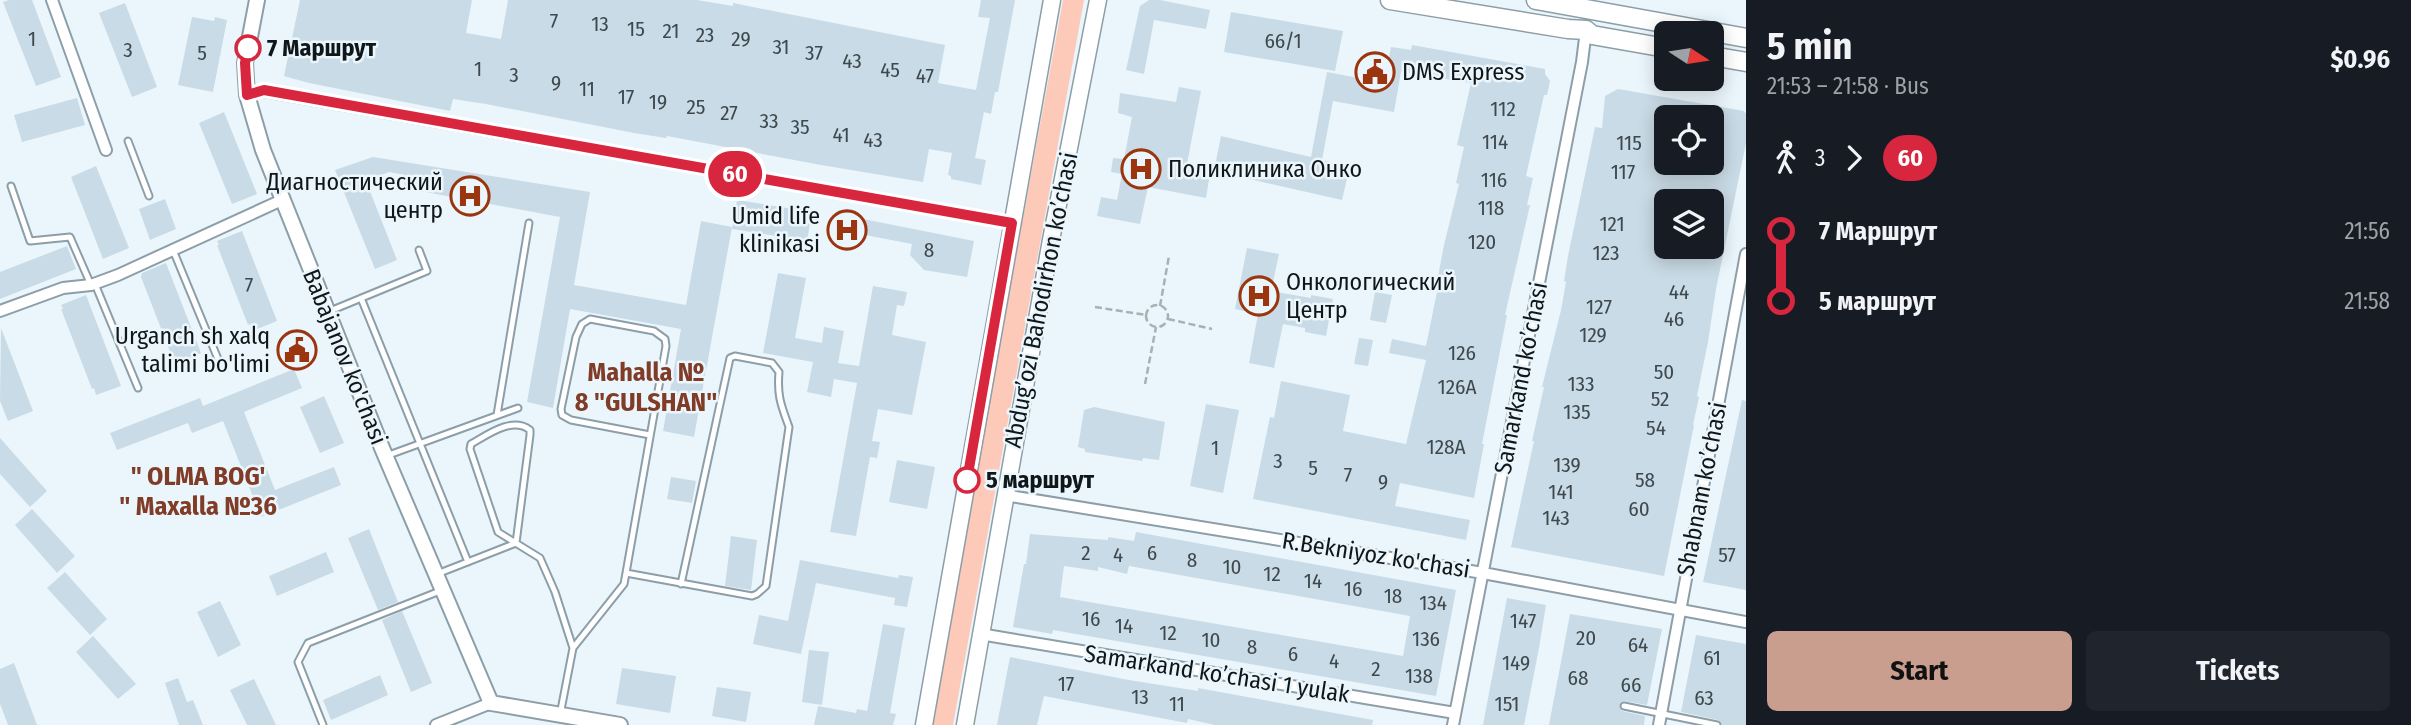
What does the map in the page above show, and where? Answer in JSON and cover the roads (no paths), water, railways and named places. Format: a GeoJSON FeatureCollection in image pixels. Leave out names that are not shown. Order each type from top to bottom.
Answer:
{"type":"FeatureCollection","features":[{"type":"Feature","properties":{"kind":"main road","name":"Abdug’ozi Bahodirhon ko’chasi"},"geometry":{"type":"LineString","coordinates":[[924,725],[1052,0]]}},
{"type":"Feature","properties":{"kind":"main road","name":"Abdug’ozi Bahodirhon ko’chasi"},"geometry":{"type":"LineString","coordinates":[[965,725],[1004,495],[1098,0]]}},
{"type":"Feature","properties":{"kind":"main road"},"geometry":{"type":"LineString","coordinates":[[1390,0],[1586,30],[1592,35],[1654,46]]}},
{"type":"Feature","properties":{"kind":"main road"},"geometry":{"type":"LineString","coordinates":[[1536,0],[1589,5],[1746,38]]}},
{"type":"Feature","properties":{"kind":"main road"},"geometry":{"type":"LineString","coordinates":[[1724,58],[1746,62]]}},
{"type":"Feature","properties":{"kind":"street"},"geometry":{"type":"LineString","coordinates":[[52,0],[106,150]]}},
{"type":"Feature","properties":{"kind":"street","name":"Babajanov ko'chasi"},"geometry":{"type":"LineString","coordinates":[[257,0],[245,63],[247,95],[263,150],[386,456],[491,703]]}},
{"type":"Feature","properties":{"kind":"street","name":"Samarkand ko’chasi"},"geometry":{"type":"LineString","coordinates":[[1453,725],[1586,30]]}},
{"type":"Feature","properties":{"kind":"street"},"geometry":{"type":"LineString","coordinates":[[247,95],[264,90],[1012,223]]}},
{"type":"Feature","properties":{"kind":"street"},"geometry":{"type":"LineString","coordinates":[[0,310],[63,288],[93,284],[282,200]]}},
{"type":"Feature","properties":{"kind":"street","name":"Shabnam ko’chasi"},"geometry":{"type":"LineString","coordinates":[[1660,719],[1746,254]]}},
{"type":"Feature","properties":{"kind":"street","name":"R.Bekniyoz ko'chasi"},"geometry":{"type":"LineString","coordinates":[[1004,495],[1483,573],[1746,622]]}},
{"type":"Feature","properties":{"kind":"street","name":"Samarkand ko’chasi 1 yulak"},"geometry":{"type":"LineString","coordinates":[[979,634],[1455,713]]}},
{"type":"Feature","properties":{"kind":"street"},"geometry":{"type":"LineString","coordinates":[[436,725],[491,703],[620,725]]}},
{"type":"Feature","properties":{"kind":"lane"},"geometry":{"type":"LineString","coordinates":[[128,141],[149,195]]}},
{"type":"Feature","properties":{"kind":"lane"},"geometry":{"type":"LineString","coordinates":[[10,187],[30,241],[70,237],[138,388]]}},
{"type":"Feature","properties":{"kind":"lane"},"geometry":{"type":"LineString","coordinates":[[497,415],[529,223]]}},
{"type":"Feature","properties":{"kind":"lane"},"geometry":{"type":"LineString","coordinates":[[173,250],[218,359]]}},
{"type":"Feature","properties":{"kind":"lane"},"geometry":{"type":"LineString","coordinates":[[327,312],[428,271],[419,250]]}},
{"type":"Feature","properties":{"kind":"lane"},"geometry":{"type":"LineString","coordinates":[[362,298],[468,562]]}},
{"type":"Feature","properties":{"kind":"lane"},"geometry":{"type":"LineString","coordinates":[[560,715],[573,648],[618,593],[626,573],[666,346],[665,339],[654,331],[590,319],[582,324],[576,337],[562,415],[571,420],[650,435]]}},
{"type":"Feature","properties":{"kind":"lane"},"geometry":{"type":"LineString","coordinates":[[626,573],[681,584],[752,596],[766,586],[789,427],[778,394],[779,372],[772,363],[735,356],[730,358],[681,584]]}},
{"type":"Feature","properties":{"kind":"lane"},"geometry":{"type":"LineString","coordinates":[[386,456],[518,408]]}},
{"type":"Feature","properties":{"kind":"lane"},"geometry":{"type":"LineString","coordinates":[[516,543],[530,435],[530,430],[519,424],[506,426],[484,437],[471,444],[470,449],[498,532],[540,558],[555,592],[573,648]]}},
{"type":"Feature","properties":{"kind":"lane"},"geometry":{"type":"LineString","coordinates":[[437,574],[516,543]]}},
{"type":"Feature","properties":{"kind":"lane"},"geometry":{"type":"LineString","coordinates":[[323,725],[298,662],[308,643],[444,590]]}},
{"type":"Feature","properties":{"kind":"lane"},"geometry":{"type":"LineString","coordinates":[[1624,706],[1660,719],[1717,725]]}},
{"type":"Feature","properties":{"kind":"place","name":"7 Маршрут"},"geometry":{"type":"Point","coordinates":[248,48]}},
{"type":"Feature","properties":{"kind":"place","name":"DMS Express"},"geometry":{"type":"Point","coordinates":[1375,72]}},
{"type":"Feature","properties":{"kind":"place","name":"Поликлиника Онко"},"geometry":{"type":"Point","coordinates":[1141,169]}},
{"type":"Feature","properties":{"kind":"place","name":"Диагностический центр"},"geometry":{"type":"Point","coordinates":[470,196]}},
{"type":"Feature","properties":{"kind":"place","name":"Umid life klinikasi"},"geometry":{"type":"Point","coordinates":[847,230]}},
{"type":"Feature","properties":{"kind":"place","name":"Онкологический Центр"},"geometry":{"type":"Point","coordinates":[1259,296]}},
{"type":"Feature","properties":{"kind":"place","name":"Urganch sh xalq talimi bo'limi"},"geometry":{"type":"Point","coordinates":[297,350]}},
{"type":"Feature","properties":{"kind":"place","name":"5 маршрут"},"geometry":{"type":"Point","coordinates":[967,480]}},
{"type":"Feature","properties":{"kind":"district","name":"Mahalla № 8 \"GULSHAN\""},"geometry":{"type":"Point","coordinates":[646,387]}},
{"type":"Feature","properties":{"kind":"district","name":"\" OLMA BOG' \" Maxalla №36"},"geometry":{"type":"Point","coordinates":[198,491]}}]}
